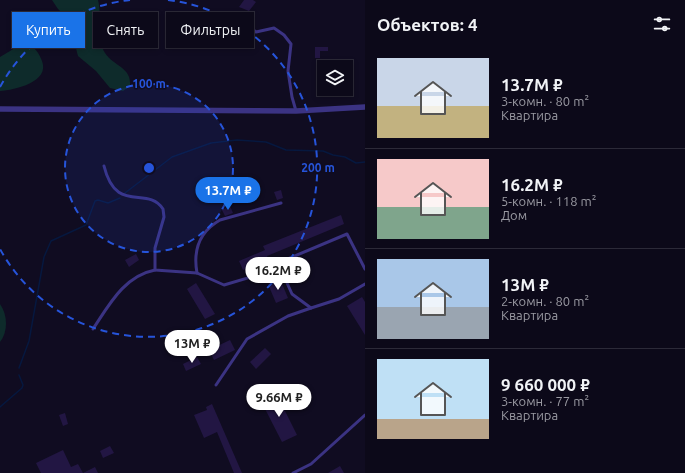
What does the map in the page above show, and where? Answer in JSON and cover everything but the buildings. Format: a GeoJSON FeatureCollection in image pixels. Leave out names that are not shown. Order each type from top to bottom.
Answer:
{"type":"FeatureCollection","features":[{"type":"Feature","properties":{"kind":"street"},"geometry":{"type":"LineString","coordinates":[[0,109],[296,111],[365,107]]}},
{"type":"Feature","properties":{"kind":"lane"},"geometry":{"type":"LineString","coordinates":[[254,30],[256,32],[274,28],[288,40],[292,50],[288,71],[289,84],[296,111]]}},
{"type":"Feature","properties":{"kind":"lane"},"geometry":{"type":"LineString","coordinates":[[104,166],[109,181],[118,193],[155,202],[163,209],[164,217],[155,248],[155,270]]}},
{"type":"Feature","properties":{"kind":"lane"},"geometry":{"type":"LineString","coordinates":[[197,273],[194,258],[205,230],[220,220],[281,203]]}},
{"type":"Feature","properties":{"kind":"lane"},"geometry":{"type":"LineString","coordinates":[[93,329],[121,288],[148,271],[155,270],[197,273],[224,285],[271,271],[278,263],[346,234],[365,269]]}},
{"type":"Feature","properties":{"kind":"lane"},"geometry":{"type":"LineString","coordinates":[[278,263],[292,294],[311,308]]}},
{"type":"Feature","properties":{"kind":"lane"},"geometry":{"type":"LineString","coordinates":[[216,385],[247,339],[288,316],[339,299],[365,284]]}},
{"type":"Feature","properties":{"kind":"lane"},"geometry":{"type":"LineString","coordinates":[[293,473],[311,464],[365,415]]}},
{"type":"Feature","properties":{"kind":"green space"},"geometry":{"type":"Polygon","coordinates":[[[52,0],[98,0],[100,12],[93,12],[93,48],[103,48],[108,57],[121,67],[128,75],[130,86],[123,91],[110,88],[96,71],[78,56],[76,48],[85,48],[85,12],[61,12],[52,0]]]}},
{"type":"Feature","properties":{"kind":"green space"},"geometry":{"type":"Polygon","coordinates":[[[15,48],[34,48],[42,61],[43,68],[41,74],[30,84],[14,89],[0,91],[0,57],[15,48]]]}},
{"type":"Feature","properties":{"kind":"green space"},"geometry":{"type":"Polygon","coordinates":[[[0,304],[6,318],[6,328],[0,342],[0,304]]]}},
{"type":"Feature","properties":{"kind":"waterway"},"geometry":{"type":"LineString","coordinates":[[125,193],[172,157],[211,143],[237,140],[266,142],[286,150],[323,151],[333,155],[345,157],[356,163],[365,162]]}},
{"type":"Feature","properties":{"kind":"waterway"},"geometry":{"type":"LineString","coordinates":[[19,368],[29,341],[44,257],[51,241],[86,225],[95,201],[98,200],[108,203],[120,198]]}},
{"type":"Feature","properties":{"kind":"waterway"},"geometry":{"type":"LineString","coordinates":[[0,407],[22,388],[23,385],[19,375]]}}]}
